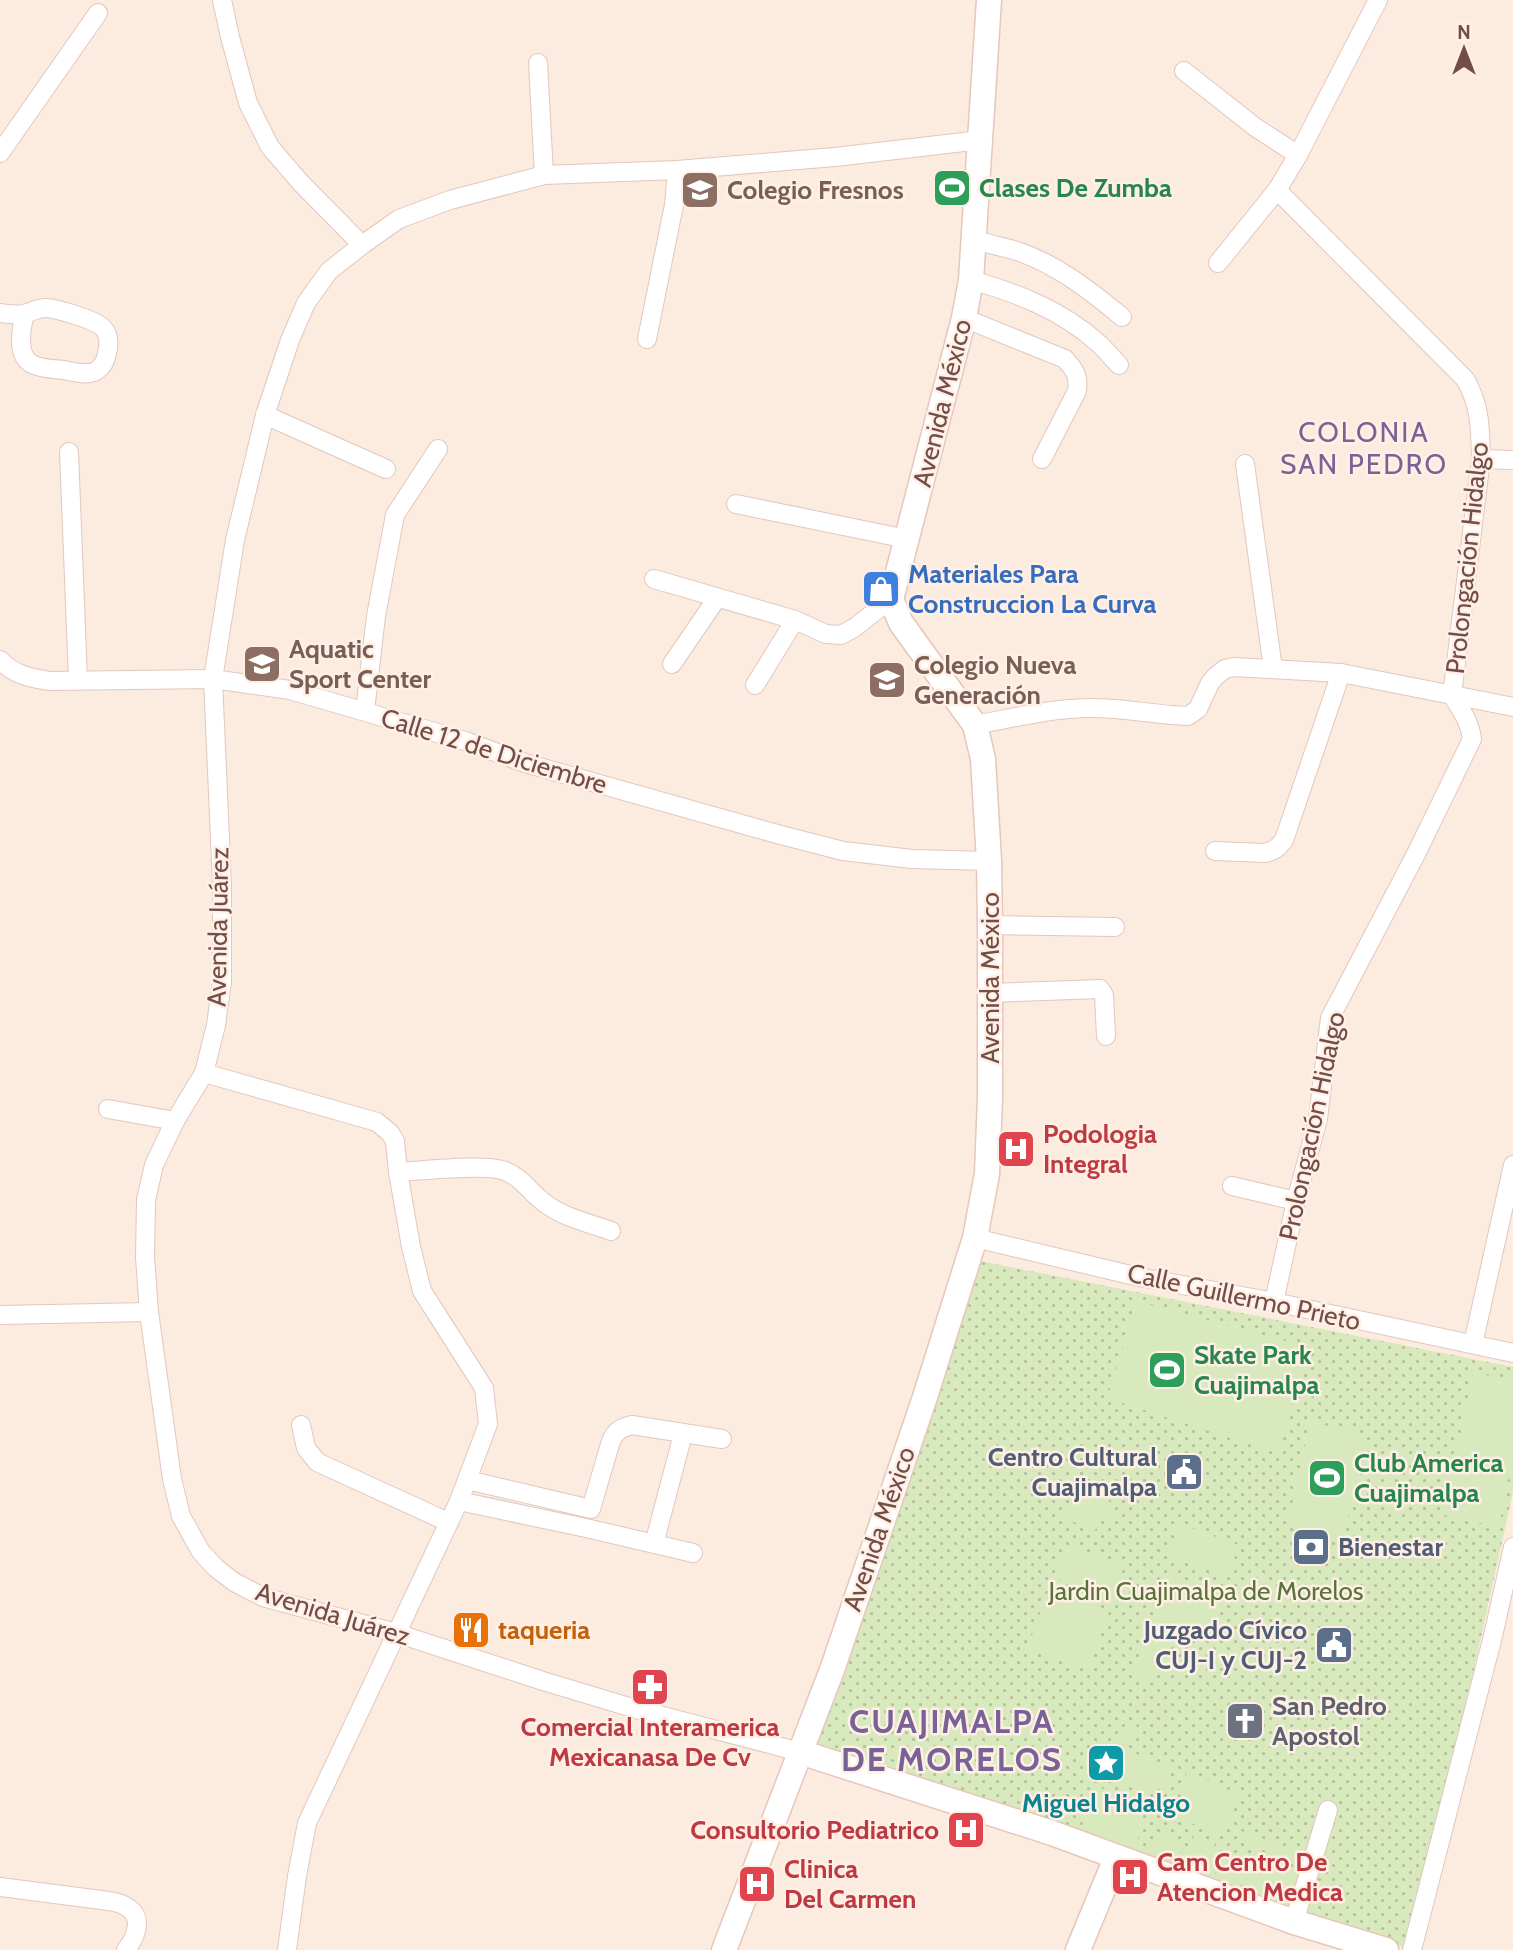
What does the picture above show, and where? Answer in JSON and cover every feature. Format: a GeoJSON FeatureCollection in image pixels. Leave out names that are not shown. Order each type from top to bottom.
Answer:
{"type":"FeatureCollection","features":[{"type":"Feature","properties":{"kind":"main road","name":"Avenida México"},"geometry":{"type":"LineString","coordinates":[[723,1950],[832,1670],[925,1397],[975,1238],[987,1174],[990,925],[983,759],[975,724],[901,623],[891,599],[964,318],[971,280],[989,0]]}},
{"type":"Feature","properties":{"kind":"main road","name":"Avenida Juárez"},"geometry":{"type":"LineString","coordinates":[[800,1752],[1052,1833],[1294,1922],[1386,1950]]}},
{"type":"Feature","properties":{"kind":"main road"},"geometry":{"type":"LineString","coordinates":[[1078,1950],[1115,1858]]}},
{"type":"Feature","properties":{"kind":"street"},"geometry":{"type":"LineString","coordinates":[[222,0],[248,103],[270,147],[362,245]]}},
{"type":"Feature","properties":{"kind":"street"},"geometry":{"type":"LineString","coordinates":[[1218,263],[1277,190],[1298,155],[1378,0]]}},
{"type":"Feature","properties":{"kind":"street"},"geometry":{"type":"LineString","coordinates":[[0,153],[98,13]]}},
{"type":"Feature","properties":{"kind":"street"},"geometry":{"type":"LineString","coordinates":[[538,63],[544,175]]}},
{"type":"Feature","properties":{"kind":"street"},"geometry":{"type":"LineString","coordinates":[[1184,71],[1255,127],[1298,155]]}},
{"type":"Feature","properties":{"kind":"street","name":"Avenida Juárez"},"geometry":{"type":"LineString","coordinates":[[800,1752],[636,1709],[396,1633],[263,1597],[234,1582],[216,1568],[201,1552],[181,1516],[172,1479],[149,1312],[145,1200],[154,1165],[175,1121],[204,1073],[216,1025],[222,982],[222,885],[213,679],[235,541],[265,415],[290,340],[306,303],[329,271],[399,219],[450,200],[544,175],[677,170],[835,157],[981,140]]}},
{"type":"Feature","properties":{"kind":"street"},"geometry":{"type":"LineString","coordinates":[[647,339],[674,205],[677,170]]}},
{"type":"Feature","properties":{"kind":"street","name":"Prolongación Hidalgo"},"geometry":{"type":"LineString","coordinates":[[1273,1302],[1318,1119],[1330,1018],[1416,854],[1472,739],[1466,717],[1452,695],[1481,459],[1480,420],[1475,396],[1465,379],[1277,190]]}},
{"type":"Feature","properties":{"kind":"street"},"geometry":{"type":"LineString","coordinates":[[975,240],[1018,252],[1043,263],[1099,297],[1122,317]]}},
{"type":"Feature","properties":{"kind":"street"},"geometry":{"type":"LineString","coordinates":[[971,280],[1032,300],[1065,318],[1097,342],[1119,365]]}},
{"type":"Feature","properties":{"kind":"street"},"geometry":{"type":"LineString","coordinates":[[0,313],[25,314],[36,308],[49,308],[95,323],[104,328],[108,337],[109,346],[102,366],[94,372],[84,373],[39,367],[29,363],[23,355],[22,346],[25,314]]}},
{"type":"Feature","properties":{"kind":"street"},"geometry":{"type":"LineString","coordinates":[[964,318],[1065,359],[1074,369],[1079,379],[1077,391],[1042,459]]}},
{"type":"Feature","properties":{"kind":"street"},"geometry":{"type":"LineString","coordinates":[[265,415],[386,469]]}},
{"type":"Feature","properties":{"kind":"street"},"geometry":{"type":"LineString","coordinates":[[365,711],[376,616],[395,515],[438,449]]}},
{"type":"Feature","properties":{"kind":"street"},"geometry":{"type":"LineString","coordinates":[[69,452],[78,680]]}},
{"type":"Feature","properties":{"kind":"street"},"geometry":{"type":"LineString","coordinates":[[1481,459],[1513,460]]}},
{"type":"Feature","properties":{"kind":"street"},"geometry":{"type":"LineString","coordinates":[[1245,464],[1273,669]]}},
{"type":"Feature","properties":{"kind":"street"},"geometry":{"type":"LineString","coordinates":[[736,504],[907,539]]}},
{"type":"Feature","properties":{"kind":"street"},"geometry":{"type":"LineString","coordinates":[[654,579],[795,620],[826,634],[841,635],[855,628],[891,599]]}},
{"type":"Feature","properties":{"kind":"street"},"geometry":{"type":"LineString","coordinates":[[672,664],[717,598]]}},
{"type":"Feature","properties":{"kind":"street"},"geometry":{"type":"LineString","coordinates":[[755,685],[795,620]]}},
{"type":"Feature","properties":{"kind":"street","name":"Calle 12 de Diciembre"},"geometry":{"type":"LineString","coordinates":[[0,660],[8,669],[27,678],[50,681],[213,679],[289,690],[465,741],[524,763],[843,851],[912,859],[989,861]]}},
{"type":"Feature","properties":{"kind":"street"},"geometry":{"type":"LineString","coordinates":[[975,724],[1062,709],[1128,709],[1188,716],[1198,709],[1216,676],[1225,669],[1234,667],[1341,673],[1513,707]]}},
{"type":"Feature","properties":{"kind":"street"},"geometry":{"type":"LineString","coordinates":[[1215,851],[1265,853],[1279,847],[1341,673]]}},
{"type":"Feature","properties":{"kind":"street"},"geometry":{"type":"LineString","coordinates":[[990,925],[1115,927]]}},
{"type":"Feature","properties":{"kind":"street"},"geometry":{"type":"LineString","coordinates":[[989,993],[1100,989],[1104,995],[1106,1036]]}},
{"type":"Feature","properties":{"kind":"street"},"geometry":{"type":"LineString","coordinates":[[204,1073],[377,1122],[390,1133],[395,1141],[411,1247],[422,1291],[484,1388],[488,1424],[459,1502],[307,1823],[287,1950]]}},
{"type":"Feature","properties":{"kind":"street"},"geometry":{"type":"LineString","coordinates":[[108,1108],[175,1121]]}},
{"type":"Feature","properties":{"kind":"street"},"geometry":{"type":"LineString","coordinates":[[1473,1344],[1513,1165]]}},
{"type":"Feature","properties":{"kind":"street"},"geometry":{"type":"LineString","coordinates":[[398,1172],[488,1168],[504,1170],[546,1205],[611,1231]]}},
{"type":"Feature","properties":{"kind":"street"},"geometry":{"type":"LineString","coordinates":[[1232,1186],[1296,1200]]}},
{"type":"Feature","properties":{"kind":"street","name":"Calle Guillermo Prieto"},"geometry":{"type":"LineString","coordinates":[[975,1238],[1139,1277],[1273,1302],[1513,1353]]}},
{"type":"Feature","properties":{"kind":"street"},"geometry":{"type":"LineString","coordinates":[[0,1315],[149,1312]]}},
{"type":"Feature","properties":{"kind":"street"},"geometry":{"type":"LineString","coordinates":[[301,1425],[306,1448],[317,1462],[448,1522]]}},
{"type":"Feature","properties":{"kind":"street"},"geometry":{"type":"LineString","coordinates":[[467,1480],[591,1509],[615,1433],[622,1428],[632,1425],[722,1439]]}},
{"type":"Feature","properties":{"kind":"street"},"geometry":{"type":"LineString","coordinates":[[654,1544],[683,1434]]}},
{"type":"Feature","properties":{"kind":"street"},"geometry":{"type":"LineString","coordinates":[[459,1502],[693,1553]]}},
{"type":"Feature","properties":{"kind":"street"},"geometry":{"type":"LineString","coordinates":[[1412,1950],[1493,1636],[1513,1547]]}},
{"type":"Feature","properties":{"kind":"street"},"geometry":{"type":"LineString","coordinates":[[1294,1922],[1328,1810]]}},
{"type":"Feature","properties":{"kind":"street"},"geometry":{"type":"LineString","coordinates":[[0,1886],[109,1900],[125,1906],[134,1915],[138,1928],[135,1938],[126,1950]]}},
{"type":"Feature","properties":{"kind":"green space","name":"Jardin Cuajimalpa de Morelos"},"geometry":{"type":"Polygon","coordinates":[[[980,1261],[1513,1367],[1513,1492],[1412,1950],[1242,1898],[800,1752],[980,1261]]]}},
{"type":"Feature","properties":{"kind":"green space"},"geometry":{"type":"Polygon","coordinates":[[[1137,1301],[1308,1347],[1279,1454],[1107,1398],[1137,1301]]]}},
{"type":"Feature","properties":{"kind":"green space"},"geometry":{"type":"Polygon","coordinates":[[[1473,1372],[1513,1381],[1513,1451],[1499,1527],[1444,1515],[1473,1372]]]}},
{"type":"Feature","properties":{"kind":"green space","name":"Club America Cuajimalpa"},"geometry":{"type":"Polygon","coordinates":[[[1310,1422],[1366,1434],[1344,1535],[1288,1523],[1310,1422]]]}},
{"type":"Feature","properties":{"kind":"green space"},"geometry":{"type":"Polygon","coordinates":[[[1079,1481],[1104,1491],[1102,1499],[1116,1504],[1110,1521],[1100,1518],[1096,1530],[1065,1519],[1079,1481]]]}},
{"type":"Feature","properties":{"kind":"green space"},"geometry":{"type":"Polygon","coordinates":[[[1180,1524],[1239,1545],[1228,1576],[1169,1555],[1180,1524]]]}},
{"type":"Feature","properties":{"kind":"green space"},"geometry":{"type":"Polygon","coordinates":[[[1065,1545],[1123,1565],[1112,1597],[1053,1577],[1065,1545]]]}},
{"type":"Feature","properties":{"kind":"green space"},"geometry":{"type":"Polygon","coordinates":[[[1170,1576],[1227,1596],[1211,1637],[1174,1624],[1152,1683],[1132,1676],[1170,1576]]]}},
{"type":"Feature","properties":{"kind":"green space"},"geometry":{"type":"Polygon","coordinates":[[[1048,1591],[1109,1612],[1088,1670],[1027,1649],[1048,1591]]]}},
{"type":"Feature","properties":{"kind":"green space"},"geometry":{"type":"Polygon","coordinates":[[[1127,1720],[1137,1724],[1127,1750],[1173,1768],[1165,1789],[1154,1789],[1148,1794],[1105,1777],[1127,1720]]]}},
{"type":"Feature","properties":{"kind":"green space"},"geometry":{"type":"Polygon","coordinates":[[[1187,1772],[1239,1794],[1226,1830],[1218,1834],[1184,1820],[1186,1806],[1179,1794],[1187,1772]]]}},
{"type":"Feature","properties":{"kind":"green space"},"geometry":{"type":"Polygon","coordinates":[[[1098,1787],[1142,1803],[1139,1813],[1142,1828],[1134,1849],[1082,1829],[1098,1787]]]}},
{"type":"Feature","properties":{"kind":"green space"},"geometry":{"type":"Polygon","coordinates":[[[1236,1829],[1304,1853],[1301,1863],[1241,1842],[1239,1836],[1234,1834],[1236,1829]]]}},
{"type":"Feature","properties":{"kind":"green space"},"geometry":{"type":"Polygon","coordinates":[[[1157,1832],[1184,1841],[1176,1866],[1148,1857],[1157,1832]]]}},
{"type":"Feature","properties":{"kind":"green space"},"geometry":{"type":"Polygon","coordinates":[[[1194,1835],[1215,1842],[1214,1850],[1221,1857],[1213,1880],[1182,1868],[1194,1835]]]}},
{"type":"Feature","properties":{"kind":"green space"},"geometry":{"type":"Polygon","coordinates":[[[1243,1852],[1306,1874],[1293,1911],[1243,1893],[1252,1868],[1243,1852]]]}},
{"type":"Feature","properties":{"kind":"green space"},"geometry":{"type":"Polygon","coordinates":[[[1238,1857],[1247,1870],[1239,1890],[1218,1883],[1226,1859],[1238,1857]]]}},
{"type":"Feature","properties":{"kind":"place","name":"Clases De Zumba"},"geometry":{"type":"Point","coordinates":[952,188]}},
{"type":"Feature","properties":{"kind":"place","name":"Colegio Fresnos"},"geometry":{"type":"Point","coordinates":[700,190]}},
{"type":"Feature","properties":{"kind":"place","name":"Materiales Para Construccion La Curva"},"geometry":{"type":"Point","coordinates":[881,589]}},
{"type":"Feature","properties":{"kind":"place","name":"Aquatic Sport Center"},"geometry":{"type":"Point","coordinates":[262,664]}},
{"type":"Feature","properties":{"kind":"place","name":"Colegio Nueva Generación"},"geometry":{"type":"Point","coordinates":[887,680]}},
{"type":"Feature","properties":{"kind":"place","name":"Podologia Integral"},"geometry":{"type":"Point","coordinates":[1016,1149]}},
{"type":"Feature","properties":{"kind":"place","name":"Skate Park Cuajimalpa"},"geometry":{"type":"Point","coordinates":[1167,1370]}},
{"type":"Feature","properties":{"kind":"place","name":"Centro Cultural Cuajimalpa"},"geometry":{"type":"Point","coordinates":[1184,1472]}},
{"type":"Feature","properties":{"kind":"place","name":"Club America Cuajimalpa"},"geometry":{"type":"Point","coordinates":[1327,1478]}},
{"type":"Feature","properties":{"kind":"place","name":"Bienestar"},"geometry":{"type":"Point","coordinates":[1311,1547]}},
{"type":"Feature","properties":{"kind":"place","name":"taqueria"},"geometry":{"type":"Point","coordinates":[471,1630]}},
{"type":"Feature","properties":{"kind":"place","name":"Juzgado Cívico CUJ-I y CUJ-2"},"geometry":{"type":"Point","coordinates":[1334,1645]}},
{"type":"Feature","properties":{"kind":"place","name":"Comercial Interamerica Mexicanasa De Cv"},"geometry":{"type":"Point","coordinates":[650,1687]}},
{"type":"Feature","properties":{"kind":"place","name":"San Pedro Apostol"},"geometry":{"type":"Point","coordinates":[1245,1721]}},
{"type":"Feature","properties":{"kind":"place","name":"Miguel Hidalgo"},"geometry":{"type":"Point","coordinates":[1106,1763]}},
{"type":"Feature","properties":{"kind":"place","name":"Consultorio Pediatrico"},"geometry":{"type":"Point","coordinates":[966,1830]}},
{"type":"Feature","properties":{"kind":"place","name":"Cam Centro De Atencion Medica"},"geometry":{"type":"Point","coordinates":[1130,1877]}},
{"type":"Feature","properties":{"kind":"place","name":"Clinica Del Carmen"},"geometry":{"type":"Point","coordinates":[757,1884]}},
{"type":"Feature","properties":{"kind":"district","name":"COLONIA SAN PEDRO"},"geometry":{"type":"Point","coordinates":[1364,448]}},
{"type":"Feature","properties":{"kind":"district","name":"CUAJIMALPA DE MORELOS"},"geometry":{"type":"Point","coordinates":[952,1740]}}]}
